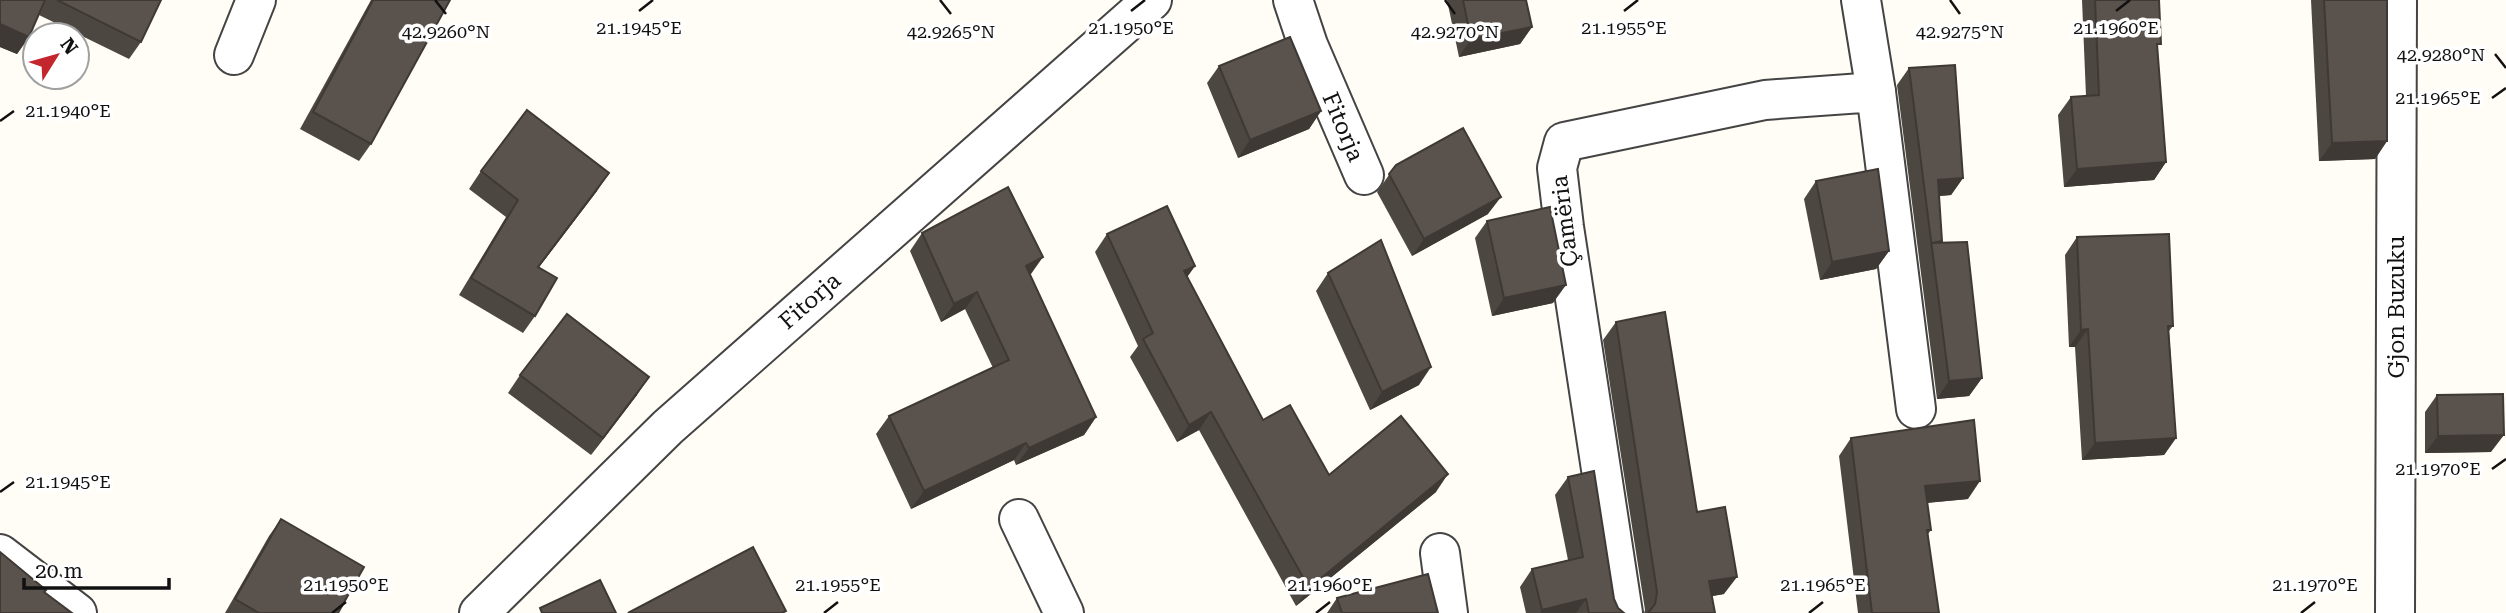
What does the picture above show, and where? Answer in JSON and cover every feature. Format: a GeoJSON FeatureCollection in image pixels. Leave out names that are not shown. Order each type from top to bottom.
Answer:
{"type":"FeatureCollection","features":[{"type":"Feature","properties":{"kind":"street"},"geometry":{"type":"LineString","coordinates":[[234,55],[256,0]]}},
{"type":"Feature","properties":{"kind":"street","name":"Fitorja"},"geometry":{"type":"LineString","coordinates":[[479,613],[668,427],[1153,0]]}},
{"type":"Feature","properties":{"kind":"street","name":"Fitorja"},"geometry":{"type":"LineString","coordinates":[[1293,0],[1308,45],[1364,175]]}},
{"type":"Feature","properties":{"kind":"street"},"geometry":{"type":"LineString","coordinates":[[1861,0],[1876,92],[1916,409]]}},
{"type":"Feature","properties":{"kind":"street","name":"Gjon Buzuku"},"geometry":{"type":"LineString","coordinates":[[2395,613],[2397,0]]}},
{"type":"Feature","properties":{"kind":"street","name":"Çamëria"},"geometry":{"type":"LineString","coordinates":[[1623,613],[1564,227],[1557,168],[1564,142],[1765,100],[1876,92]]}},
{"type":"Feature","properties":{"kind":"street"},"geometry":{"type":"LineString","coordinates":[[1019,519],[1064,613]]}},
{"type":"Feature","properties":{"kind":"street"},"geometry":{"type":"LineString","coordinates":[[1440,553],[1448,613]]}},
{"type":"Feature","properties":{"kind":"street"},"geometry":{"type":"LineString","coordinates":[[0,554],[78,613]]}},
{"type":"Feature","properties":{"kind":"building"},"geometry":{"type":"Polygon","coordinates":[[[0,0],[45,0],[36,21],[21,21],[21,33],[0,24],[0,0]]]}},
{"type":"Feature","properties":{"kind":"building"},"geometry":{"type":"Polygon","coordinates":[[[57,0],[161,0],[141,42],[57,0]]]}},
{"type":"Feature","properties":{"kind":"building"},"geometry":{"type":"Polygon","coordinates":[[[373,0],[450,0],[371,144],[313,112],[373,0]]]}},
{"type":"Feature","properties":{"kind":"building"},"geometry":{"type":"Polygon","coordinates":[[[1463,0],[1526,0],[1532,27],[1471,39],[1463,0]]]}},
{"type":"Feature","properties":{"kind":"building"},"geometry":{"type":"Polygon","coordinates":[[[2095,0],[2159,0],[2161,44],[2157,44],[2166,162],[2077,169],[2071,97],[2099,95],[2095,0]]]}},
{"type":"Feature","properties":{"kind":"building"},"geometry":{"type":"Polygon","coordinates":[[[2324,0],[2387,0],[2387,141],[2332,143],[2324,0]]]}},
{"type":"Feature","properties":{"kind":"building"},"geometry":{"type":"Polygon","coordinates":[[[1290,37],[1321,111],[1250,140],[1219,66],[1290,37]]]}},
{"type":"Feature","properties":{"kind":"building"},"geometry":{"type":"Polygon","coordinates":[[[1955,65],[1963,178],[1938,180],[1942,241],[1932,243],[1967,242],[1982,378],[1949,381],[1909,68],[1955,65]]]}},
{"type":"Feature","properties":{"kind":"building"},"geometry":{"type":"Polygon","coordinates":[[[527,110],[609,173],[538,267],[557,278],[535,316],[471,278],[518,200],[481,171],[527,110]]]}},
{"type":"Feature","properties":{"kind":"building"},"geometry":{"type":"Polygon","coordinates":[[[1463,128],[1501,197],[1424,239],[1389,174],[1396,165],[1463,128]]]}},
{"type":"Feature","properties":{"kind":"building"},"geometry":{"type":"Polygon","coordinates":[[[1878,169],[1889,251],[1832,262],[1816,181],[1878,169]]]}},
{"type":"Feature","properties":{"kind":"building"},"geometry":{"type":"Polygon","coordinates":[[[1008,187],[1043,257],[1026,266],[1096,417],[1029,448],[1026,443],[924,491],[889,416],[1009,360],[977,292],[954,304],[922,233],[1008,187]]]}},
{"type":"Feature","properties":{"kind":"building"},"geometry":{"type":"Polygon","coordinates":[[[1167,206],[1195,266],[1184,271],[1263,420],[1290,405],[1329,475],[1401,416],[1448,474],[1309,588],[1211,412],[1189,425],[1143,339],[1153,333],[1107,234],[1167,206]]]}},
{"type":"Feature","properties":{"kind":"building"},"geometry":{"type":"Polygon","coordinates":[[[1550,207],[1566,285],[1504,298],[1487,221],[1550,207]]]}},
{"type":"Feature","properties":{"kind":"building"},"geometry":{"type":"Polygon","coordinates":[[[2169,234],[2173,326],[2168,326],[2176,438],[2095,443],[2088,329],[2081,330],[2077,237],[2169,234]]]}},
{"type":"Feature","properties":{"kind":"building"},"geometry":{"type":"Polygon","coordinates":[[[1381,240],[1431,367],[1382,392],[1328,273],[1381,240]]]}},
{"type":"Feature","properties":{"kind":"building"},"geometry":{"type":"Polygon","coordinates":[[[1665,312],[1697,512],[1725,507],[1737,577],[1709,581],[1715,613],[1648,613],[1655,604],[1657,592],[1616,322],[1665,312]]]}},
{"type":"Feature","properties":{"kind":"building"},"geometry":{"type":"Polygon","coordinates":[[[567,314],[649,377],[603,438],[520,375],[567,314]]]}},
{"type":"Feature","properties":{"kind":"building"},"geometry":{"type":"Polygon","coordinates":[[[2503,394],[2504,435],[2438,436],[2437,395],[2503,394]]]}},
{"type":"Feature","properties":{"kind":"building"},"geometry":{"type":"Polygon","coordinates":[[[1974,420],[1980,481],[1925,486],[1931,530],[1927,530],[1939,613],[1872,613],[1851,438],[1974,420]]]}},
{"type":"Feature","properties":{"kind":"building"},"geometry":{"type":"Polygon","coordinates":[[[1594,471],[1614,599],[1624,613],[1589,613],[1586,599],[1542,610],[1532,569],[1583,557],[1568,477],[1594,471]]]}},
{"type":"Feature","properties":{"kind":"building"},"geometry":{"type":"Polygon","coordinates":[[[281,519],[364,567],[338,613],[259,613],[235,599],[281,519]]]}},
{"type":"Feature","properties":{"kind":"building"},"geometry":{"type":"Polygon","coordinates":[[[753,547],[786,611],[628,613],[753,547]]]}},
{"type":"Feature","properties":{"kind":"building"},"geometry":{"type":"Polygon","coordinates":[[[0,552],[46,590],[44,592],[72,613],[0,613],[0,552]]]}},
{"type":"Feature","properties":{"kind":"building"},"geometry":{"type":"Polygon","coordinates":[[[1428,574],[1438,613],[1342,613],[1337,598],[1428,574]]]}},
{"type":"Feature","properties":{"kind":"building"},"geometry":{"type":"Polygon","coordinates":[[[600,580],[616,613],[542,613],[540,608],[600,580]]]}}]}
